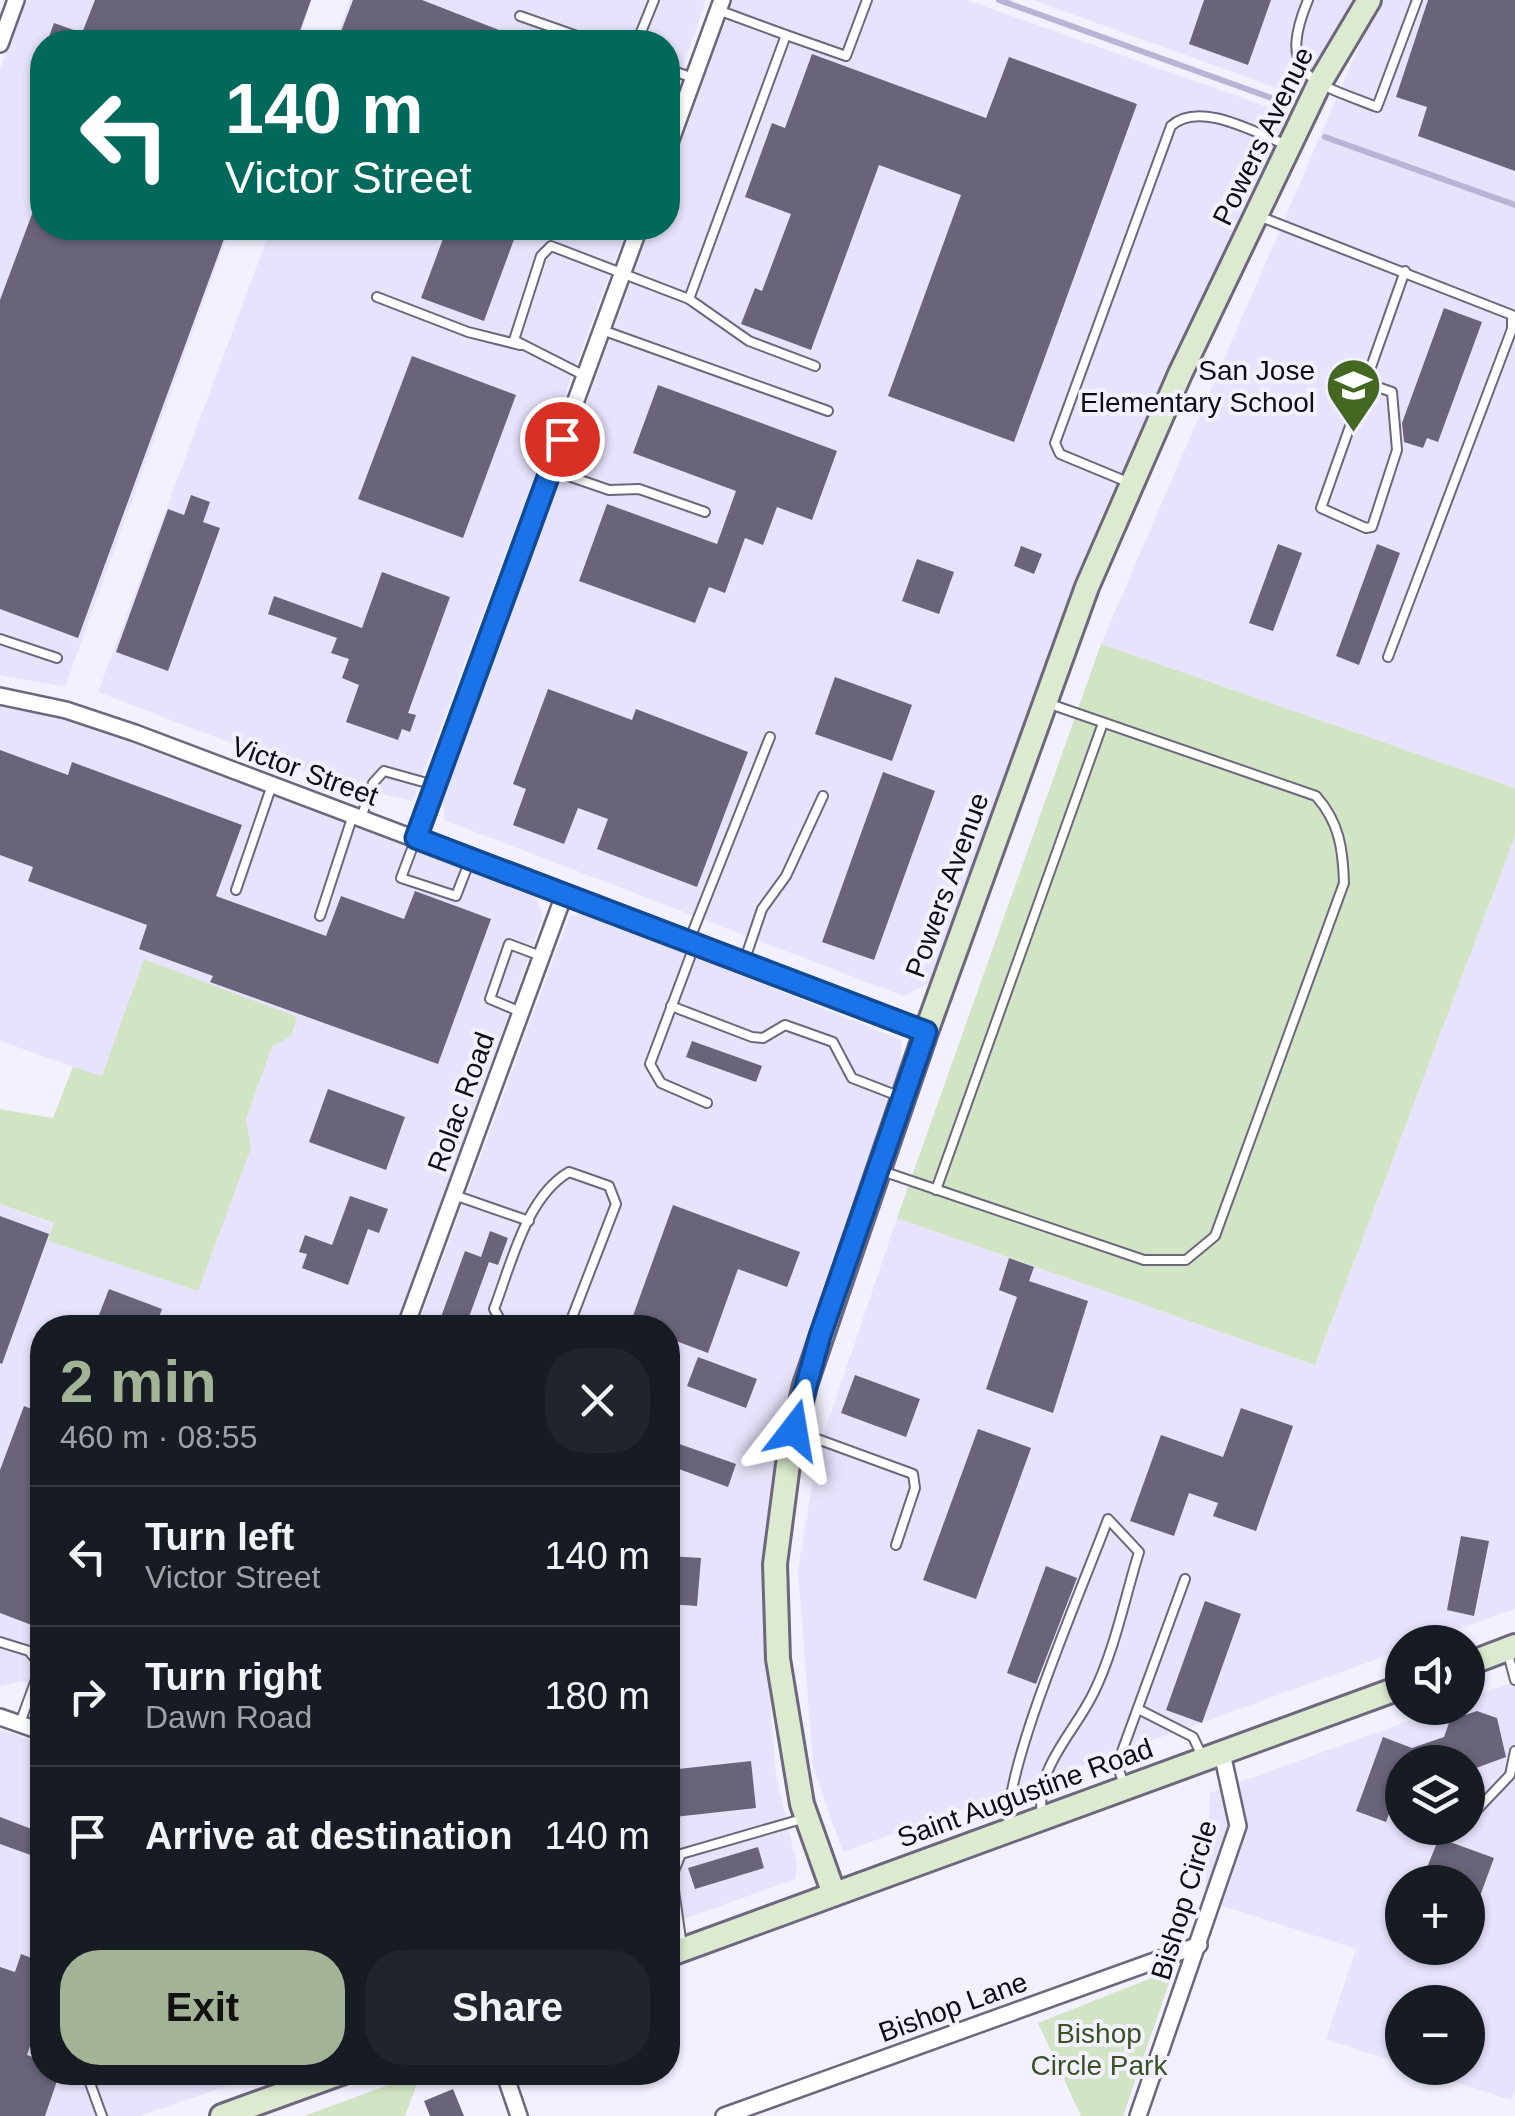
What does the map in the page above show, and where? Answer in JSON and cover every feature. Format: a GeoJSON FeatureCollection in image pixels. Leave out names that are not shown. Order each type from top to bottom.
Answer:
{"type":"FeatureCollection","features":[{"type":"Feature","properties":{"kind":"street"},"geometry":{"type":"LineString","coordinates":[[0,44],[16,0]]}},
{"type":"Feature","properties":{"kind":"street","name":"Powers Avenue"},"geometry":{"type":"LineString","coordinates":[[834,1894],[806,1818],[784,1716],[775,1602],[775,1564],[794,1430],[820,1336],[1045,702],[1130,483],[1319,84],[1369,0]]}},
{"type":"Feature","properties":{"kind":"street"},"geometry":{"type":"LineString","coordinates":[[680,114],[720,5]]}},
{"type":"Feature","properties":{"kind":"street"},"geometry":{"type":"LineString","coordinates":[[416,838],[635,240]]}},
{"type":"Feature","properties":{"kind":"street","name":"Victor Street"},"geometry":{"type":"LineString","coordinates":[[0,696],[92,718],[926,1032]]}},
{"type":"Feature","properties":{"kind":"street","name":"Rolac Road"},"geometry":{"type":"LineString","coordinates":[[411,1315],[564,894]]}},
{"type":"Feature","properties":{"kind":"street"},"geometry":{"type":"LineString","coordinates":[[1485,1658],[1511,1648]]}},
{"type":"Feature","properties":{"kind":"street","name":"Saint Augustine Road"},"geometry":{"type":"LineString","coordinates":[[680,1950],[1385,1693]]}},
{"type":"Feature","properties":{"kind":"street"},"geometry":{"type":"LineString","coordinates":[[0,1716],[30,1727]]}},
{"type":"Feature","properties":{"kind":"street","name":"Bishop Circle"},"geometry":{"type":"LineString","coordinates":[[1138,2116],[1238,1826],[1213,1756]]}},
{"type":"Feature","properties":{"kind":"street","name":"Bishop Lane"},"geometry":{"type":"LineString","coordinates":[[724,2116],[1199,1946]]}},
{"type":"Feature","properties":{"kind":"street"},"geometry":{"type":"LineString","coordinates":[[222,2116],[294,2085]]}},
{"type":"Feature","properties":{"kind":"street"},"geometry":{"type":"LineString","coordinates":[[508,2085],[518,2116]]}},
{"type":"Feature","properties":{"kind":"lane"},"geometry":{"type":"LineString","coordinates":[[642,30],[654,0]]}},
{"type":"Feature","properties":{"kind":"lane"},"geometry":{"type":"LineString","coordinates":[[720,5],[786,35],[846,56],[867,0]]}},
{"type":"Feature","properties":{"kind":"lane"},"geometry":{"type":"LineString","coordinates":[[1308,0],[1292,42],[1294,56],[1319,84],[1377,108],[1417,0]]}},
{"type":"Feature","properties":{"kind":"lane"},"geometry":{"type":"LineString","coordinates":[[520,16],[560,30]]}},
{"type":"Feature","properties":{"kind":"lane"},"geometry":{"type":"LineString","coordinates":[[689,299],[786,35]]}},
{"type":"Feature","properties":{"kind":"lane"},"geometry":{"type":"LineString","coordinates":[[680,73],[693,78]]}},
{"type":"Feature","properties":{"kind":"lane"},"geometry":{"type":"LineString","coordinates":[[1130,483],[1060,454],[1056,444],[1171,126],[1180,118],[1198,114],[1290,146]]}},
{"type":"Feature","properties":{"kind":"lane"},"geometry":{"type":"LineString","coordinates":[[1256,216],[1512,315],[1512,329],[1388,657]]}},
{"type":"Feature","properties":{"kind":"lane"},"geometry":{"type":"LineString","coordinates":[[520,346],[514,334],[545,247],[551,246],[689,299],[749,341],[815,366]]}},
{"type":"Feature","properties":{"kind":"lane"},"geometry":{"type":"LineString","coordinates":[[1366,383],[1392,392],[1396,450],[1372,527],[1366,528],[1321,508],[1366,383],[1406,272]]}},
{"type":"Feature","properties":{"kind":"lane"},"geometry":{"type":"LineString","coordinates":[[377,296],[468,332],[520,346],[585,376]]}},
{"type":"Feature","properties":{"kind":"lane"},"geometry":{"type":"LineString","coordinates":[[602,330],[828,411]]}},
{"type":"Feature","properties":{"kind":"lane"},"geometry":{"type":"LineString","coordinates":[[551,470],[609,490],[639,489],[705,512]]}},
{"type":"Feature","properties":{"kind":"lane"},"geometry":{"type":"LineString","coordinates":[[0,639],[57,658]]}},
{"type":"Feature","properties":{"kind":"lane"},"geometry":{"type":"LineString","coordinates":[[878,1170],[1144,1260],[1186,1260],[1215,1236],[1344,883],[1343,852],[1333,816],[1316,796],[1045,702]]}},
{"type":"Feature","properties":{"kind":"lane"},"geometry":{"type":"LineString","coordinates":[[936,1190],[1103,722]]}},
{"type":"Feature","properties":{"kind":"lane"},"geometry":{"type":"LineString","coordinates":[[708,1103],[661,1083],[651,1072],[653,1051],[770,737]]}},
{"type":"Feature","properties":{"kind":"lane"},"geometry":{"type":"LineString","coordinates":[[320,916],[373,783],[384,771],[436,785]]}},
{"type":"Feature","properties":{"kind":"lane"},"geometry":{"type":"LineString","coordinates":[[236,890],[272,785]]}},
{"type":"Feature","properties":{"kind":"lane"},"geometry":{"type":"LineString","coordinates":[[744,962],[762,909],[786,876],[824,796]]}},
{"type":"Feature","properties":{"kind":"lane"},"geometry":{"type":"LineString","coordinates":[[416,838],[402,878],[456,896],[470,860]]}},
{"type":"Feature","properties":{"kind":"lane"},"geometry":{"type":"LineString","coordinates":[[521,1012],[490,999],[509,944],[542,956]]}},
{"type":"Feature","properties":{"kind":"lane"},"geometry":{"type":"LineString","coordinates":[[671,1006],[752,1037],[763,1038],[785,1025],[833,1042],[852,1078],[903,1097]]}},
{"type":"Feature","properties":{"kind":"lane"},"geometry":{"type":"LineString","coordinates":[[497,1315],[494,1309],[529,1221],[556,1180],[569,1172],[609,1186],[616,1204],[573,1315]]}},
{"type":"Feature","properties":{"kind":"lane"},"geometry":{"type":"LineString","coordinates":[[454,1196],[529,1221]]}},
{"type":"Feature","properties":{"kind":"lane"},"geometry":{"type":"LineString","coordinates":[[794,1430],[913,1474],[914,1488],[896,1545]]}},
{"type":"Feature","properties":{"kind":"lane"},"geometry":{"type":"LineString","coordinates":[[1010,1830],[1006,1806],[1020,1759],[1108,1519],[1139,1552],[1094,1692],[1056,1751],[1038,1794],[1042,1818]]}},
{"type":"Feature","properties":{"kind":"lane"},"geometry":{"type":"LineString","coordinates":[[1125,1788],[1117,1765],[1185,1579]]}},
{"type":"Feature","properties":{"kind":"lane"},"geometry":{"type":"LineString","coordinates":[[0,1642],[30,1652]]}},
{"type":"Feature","properties":{"kind":"lane"},"geometry":{"type":"LineString","coordinates":[[1511,1648],[1515,1680]]}},
{"type":"Feature","properties":{"kind":"lane"},"geometry":{"type":"LineString","coordinates":[[20,1724],[30,1698]]}},
{"type":"Feature","properties":{"kind":"lane"},"geometry":{"type":"LineString","coordinates":[[1138,1709],[1193,1738],[1213,1756]]}},
{"type":"Feature","properties":{"kind":"lane"},"geometry":{"type":"LineString","coordinates":[[1485,1801],[1510,1775],[1515,1752]]}},
{"type":"Feature","properties":{"kind":"lane"},"geometry":{"type":"LineString","coordinates":[[680,1856],[806,1818]]}},
{"type":"Feature","properties":{"kind":"lane"},"geometry":{"type":"LineString","coordinates":[[91,2085],[102,2116]]}},
{"type":"Feature","properties":{"kind":"shaded area"},"geometry":{"type":"Polygon","coordinates":[[[25,0],[312,0],[301,30],[30,30],[30,240],[226,240],[65,687],[0,675],[0,69],[25,0]]]}},
{"type":"Feature","properties":{"kind":"shaded area"},"geometry":{"type":"Polygon","coordinates":[[[350,0],[706,0],[680,76],[680,30],[339,30],[350,0]]]}},
{"type":"Feature","properties":{"kind":"shaded area"},"geometry":{"type":"Polygon","coordinates":[[[733,0],[967,0],[1293,116],[1101,517],[929,983],[903,996],[444,820],[443,801],[646,240],[680,240],[680,147],[733,0]]]}},
{"type":"Feature","properties":{"kind":"shaded area"},"geometry":{"type":"Polygon","coordinates":[[[1033,0],[1356,0],[1302,97],[1033,0]]]}},
{"type":"Feature","properties":{"kind":"shaded area","name":"San Jose Elementary School"},"geometry":{"type":"Polygon","coordinates":[[[1384,0],[1515,0],[1515,788],[1101,644],[1372,16],[1384,0]]]}},
{"type":"Feature","properties":{"kind":"shaded area"},"geometry":{"type":"Polygon","coordinates":[[[267,240],[623,240],[413,801],[335,783],[98,692],[267,240]]]}},
{"type":"Feature","properties":{"kind":"shaded area"},"geometry":{"type":"Polygon","coordinates":[[[0,704],[83,725],[534,894],[543,917],[401,1315],[30,1315],[30,1684],[22,1681],[0,1686],[0,1204],[54,1224],[48,1241],[251,1148],[246,1119],[272,1047],[290,1036],[102,1077],[0,1041],[0,704]]]}},
{"type":"Feature","properties":{"kind":"shaded area"},"geometry":{"type":"Polygon","coordinates":[[[1515,836],[1515,1609],[1470,1625],[1385,1625],[1385,1656],[843,1852],[813,1767],[798,1570],[817,1455],[897,1218],[1315,1365],[1515,836]]]}},
{"type":"Feature","properties":{"kind":"shaded area"},"geometry":{"type":"Polygon","coordinates":[[[585,912],[901,1040],[902,1068],[788,1411],[767,1516],[766,1649],[776,1775],[797,1866],[795,1879],[680,1921],[680,1315],[422,1315],[569,917],[585,912]]]}},
{"type":"Feature","properties":{"kind":"shaded area"},"geometry":{"type":"Polygon","coordinates":[[[1515,1681],[1515,2091],[1511,2100],[1465,2085],[1485,2085],[1485,1985],[1385,1985],[1385,2058],[1326,2039],[1356,1949],[1205,1900],[1210,1793],[1397,1725],[1485,1725],[1485,1692],[1515,1681]]]}},
{"type":"Feature","properties":{"kind":"shaded area"},"geometry":{"type":"Polygon","coordinates":[[[0,1729],[30,1740],[30,2085],[229,2085],[140,2116],[0,2116],[0,1729]]]}},
{"type":"Feature","properties":{"kind":"green space"},"geometry":{"type":"Polygon","coordinates":[[[1101,644],[1515,788],[1515,836],[1315,1365],[897,1218],[1101,644]]]}},
{"type":"Feature","properties":{"kind":"green space"},"geometry":{"type":"Polygon","coordinates":[[[144,959],[297,1017],[291,1036],[272,1047],[246,1119],[251,1148],[198,1291],[48,1241],[54,1223],[0,1204],[0,1109],[53,1118],[73,1067],[102,1076],[144,959]]]}},
{"type":"Feature","properties":{"kind":"green space","name":"Bishop Circle Park"},"geometry":{"type":"Polygon","coordinates":[[[1174,1969],[1123,2116],[1081,2116],[1038,2023],[1174,1969]]]}},
{"type":"Feature","properties":{"kind":"green space"},"geometry":{"type":"Polygon","coordinates":[[[388,2085],[417,2085],[405,2116],[304,2116],[388,2085]]]}},
{"type":"Feature","properties":{"kind":"building"},"geometry":{"type":"Polygon","coordinates":[[[95,0],[311,0],[300,30],[83,30],[95,0]]]}},
{"type":"Feature","properties":{"kind":"building"},"geometry":{"type":"Polygon","coordinates":[[[353,0],[422,0],[499,30],[342,30],[353,0]]]}},
{"type":"Feature","properties":{"kind":"building"},"geometry":{"type":"Polygon","coordinates":[[[1204,0],[1271,0],[1248,65],[1189,44],[1204,0]]]}},
{"type":"Feature","properties":{"kind":"building"},"geometry":{"type":"Polygon","coordinates":[[[1428,0],[1515,0],[1515,171],[1418,136],[1427,107],[1396,97],[1428,0]]]}},
{"type":"Feature","properties":{"kind":"building"},"geometry":{"type":"Polygon","coordinates":[[[54,23],[74,30],[51,30],[54,23]]]}},
{"type":"Feature","properties":{"kind":"building"},"geometry":{"type":"Polygon","coordinates":[[[812,54],[986,118],[1009,57],[1137,104],[1014,442],[888,396],[961,195],[879,165],[811,350],[741,324],[755,288],[762,291],[791,214],[745,197],[772,123],[785,128],[812,54]]]}},
{"type":"Feature","properties":{"kind":"building"},"geometry":{"type":"Polygon","coordinates":[[[30,220],[30,240],[224,240],[78,638],[0,609],[0,300],[30,220]]]}},
{"type":"Feature","properties":{"kind":"building"},"geometry":{"type":"Polygon","coordinates":[[[443,240],[514,240],[484,321],[421,298],[443,240]]]}},
{"type":"Feature","properties":{"kind":"building"},"geometry":{"type":"Polygon","coordinates":[[[1444,308],[1482,322],[1438,442],[1427,438],[1423,448],[1404,442],[1402,423],[1444,308]]]}},
{"type":"Feature","properties":{"kind":"building"},"geometry":{"type":"Polygon","coordinates":[[[412,356],[516,395],[463,538],[358,499],[412,356]]]}},
{"type":"Feature","properties":{"kind":"building"},"geometry":{"type":"Polygon","coordinates":[[[658,385],[837,451],[812,520],[777,507],[763,545],[745,538],[725,593],[709,587],[695,623],[579,581],[607,504],[717,544],[736,491],[633,453],[658,385]]]}},
{"type":"Feature","properties":{"kind":"building"},"geometry":{"type":"Polygon","coordinates":[[[191,495],[210,502],[203,522],[220,528],[168,671],[116,652],[168,509],[184,515],[191,495]]]}},
{"type":"Feature","properties":{"kind":"building"},"geometry":{"type":"Polygon","coordinates":[[[1278,544],[1302,553],[1273,631],[1249,623],[1278,544]]]}},
{"type":"Feature","properties":{"kind":"building"},"geometry":{"type":"Polygon","coordinates":[[[1377,544],[1400,553],[1359,665],[1336,656],[1377,544]]]}},
{"type":"Feature","properties":{"kind":"building"},"geometry":{"type":"Polygon","coordinates":[[[1021,546],[1042,554],[1034,574],[1014,566],[1021,546]]]}},
{"type":"Feature","properties":{"kind":"building"},"geometry":{"type":"Polygon","coordinates":[[[917,559],[954,572],[939,614],[902,601],[917,559]]]}},
{"type":"Feature","properties":{"kind":"building"},"geometry":{"type":"Polygon","coordinates":[[[382,572],[450,597],[408,713],[416,715],[410,732],[402,729],[398,740],[346,722],[359,685],[342,678],[349,659],[331,653],[337,638],[268,614],[274,596],[362,628],[382,572]]]}},
{"type":"Feature","properties":{"kind":"building"},"geometry":{"type":"Polygon","coordinates":[[[835,677],[912,705],[892,761],[815,734],[835,677]]]}},
{"type":"Feature","properties":{"kind":"building"},"geometry":{"type":"Polygon","coordinates":[[[548,689],[632,720],[636,709],[748,752],[697,887],[597,849],[608,819],[578,808],[564,844],[513,825],[526,789],[513,784],[548,689]]]}},
{"type":"Feature","properties":{"kind":"building"},"geometry":{"type":"Polygon","coordinates":[[[0,750],[68,775],[72,762],[242,825],[216,896],[326,936],[341,896],[404,919],[415,891],[491,919],[438,1064],[210,982],[213,976],[139,949],[147,925],[28,881],[33,867],[0,855],[0,750]]]}},
{"type":"Feature","properties":{"kind":"building"},"geometry":{"type":"Polygon","coordinates":[[[883,772],[935,791],[874,960],[822,942],[883,772]]]}},
{"type":"Feature","properties":{"kind":"building"},"geometry":{"type":"Polygon","coordinates":[[[692,1041],[762,1066],[756,1082],[686,1057],[692,1041]]]}},
{"type":"Feature","properties":{"kind":"building"},"geometry":{"type":"Polygon","coordinates":[[[328,1089],[405,1117],[386,1170],[309,1142],[328,1089]]]}},
{"type":"Feature","properties":{"kind":"building"},"geometry":{"type":"Polygon","coordinates":[[[350,1196],[388,1209],[379,1233],[368,1229],[348,1285],[302,1268],[307,1254],[299,1252],[305,1235],[332,1245],[350,1196]]]}},
{"type":"Feature","properties":{"kind":"building"},"geometry":{"type":"Polygon","coordinates":[[[673,1205],[800,1252],[787,1287],[738,1269],[708,1353],[680,1342],[680,1315],[633,1315],[673,1205]]]}},
{"type":"Feature","properties":{"kind":"building"},"geometry":{"type":"Polygon","coordinates":[[[0,1216],[49,1234],[2,1364],[0,1363],[0,1216]]]}},
{"type":"Feature","properties":{"kind":"building"},"geometry":{"type":"Polygon","coordinates":[[[490,1231],[508,1238],[498,1265],[489,1262],[470,1315],[442,1315],[465,1251],[481,1257],[490,1231]]]}},
{"type":"Feature","properties":{"kind":"building"},"geometry":{"type":"Polygon","coordinates":[[[1009,1258],[1034,1267],[1029,1281],[1088,1301],[1053,1413],[986,1389],[1017,1297],[999,1290],[1009,1258]]]}},
{"type":"Feature","properties":{"kind":"building"},"geometry":{"type":"Polygon","coordinates":[[[109,1289],[162,1309],[160,1315],[99,1315],[109,1289]]]}},
{"type":"Feature","properties":{"kind":"building"},"geometry":{"type":"Polygon","coordinates":[[[698,1357],[757,1379],[746,1408],[687,1386],[698,1357]]]}},
{"type":"Feature","properties":{"kind":"building"},"geometry":{"type":"Polygon","coordinates":[[[855,1375],[920,1399],[906,1437],[841,1413],[855,1375]]]}},
{"type":"Feature","properties":{"kind":"building"},"geometry":{"type":"Polygon","coordinates":[[[24,1406],[30,1408],[30,1624],[0,1613],[0,1470],[24,1406]]]}},
{"type":"Feature","properties":{"kind":"building"},"geometry":{"type":"Polygon","coordinates":[[[1241,1408],[1293,1426],[1256,1531],[1213,1516],[1218,1503],[1189,1493],[1174,1536],[1130,1521],[1161,1435],[1223,1457],[1241,1408]]]}},
{"type":"Feature","properties":{"kind":"building"},"geometry":{"type":"Polygon","coordinates":[[[978,1429],[1031,1448],[976,1599],[923,1580],[978,1429]]]}},
{"type":"Feature","properties":{"kind":"building"},"geometry":{"type":"Polygon","coordinates":[[[680,1444],[736,1464],[728,1487],[680,1469],[680,1444]]]}},
{"type":"Feature","properties":{"kind":"building"},"geometry":{"type":"Polygon","coordinates":[[[1461,1536],[1489,1541],[1474,1616],[1447,1610],[1461,1536]]]}},
{"type":"Feature","properties":{"kind":"building"},"geometry":{"type":"Polygon","coordinates":[[[680,1557],[701,1558],[697,1606],[680,1605],[680,1557]]]}},
{"type":"Feature","properties":{"kind":"building"},"geometry":{"type":"Polygon","coordinates":[[[1046,1566],[1077,1578],[1036,1684],[1007,1673],[1046,1566]]]}},
{"type":"Feature","properties":{"kind":"building"},"geometry":{"type":"Polygon","coordinates":[[[1205,1601],[1241,1614],[1202,1723],[1166,1710],[1205,1601]]]}},
{"type":"Feature","properties":{"kind":"building"},"geometry":{"type":"Polygon","coordinates":[[[1485,1714],[1497,1718],[1506,1757],[1485,1765],[1485,1745],[1421,1745],[1444,1737],[1448,1725],[1485,1725],[1485,1714]]]}},
{"type":"Feature","properties":{"kind":"building"},"geometry":{"type":"Polygon","coordinates":[[[1383,1737],[1404,1745],[1385,1745],[1385,1822],[1356,1811],[1383,1737]]]}},
{"type":"Feature","properties":{"kind":"building"},"geometry":{"type":"Polygon","coordinates":[[[751,1761],[756,1808],[680,1816],[680,1769],[751,1761]]]}},
{"type":"Feature","properties":{"kind":"building"},"geometry":{"type":"Polygon","coordinates":[[[0,1817],[30,1828],[30,1855],[0,1844],[0,1817]]]}},
{"type":"Feature","properties":{"kind":"building"},"geometry":{"type":"Polygon","coordinates":[[[1436,1845],[1458,1845],[1494,1858],[1485,1882],[1485,1865],[1428,1865],[1436,1845]]]}},
{"type":"Feature","properties":{"kind":"building"},"geometry":{"type":"Polygon","coordinates":[[[758,1847],[764,1868],[695,1889],[688,1868],[758,1847]]]}},
{"type":"Feature","properties":{"kind":"building"},"geometry":{"type":"Polygon","coordinates":[[[21,1954],[30,1957],[30,2085],[56,2085],[45,2116],[0,2116],[0,1967],[15,1972],[21,1954]]]}},
{"type":"Feature","properties":{"kind":"building"},"geometry":{"type":"Polygon","coordinates":[[[453,2089],[464,2116],[430,2116],[424,2101],[453,2089]]]}},
{"type":"Feature","properties":{"kind":"waterway"},"geometry":{"type":"LineString","coordinates":[[999,0],[1280,101]]}},
{"type":"Feature","properties":{"kind":"waterway"},"geometry":{"type":"LineString","coordinates":[[1325,137],[1515,205]]}},
{"type":"Feature","properties":{"kind":"place","name":"San Jose Elementary School"},"geometry":{"type":"Point","coordinates":[1354,435]}},
{"type":"Feature","properties":{"kind":"route"},"geometry":{"type":"LineString","coordinates":[[562,439],[416,838],[926,1032],[820,1336],[794,1430]]}}]}
